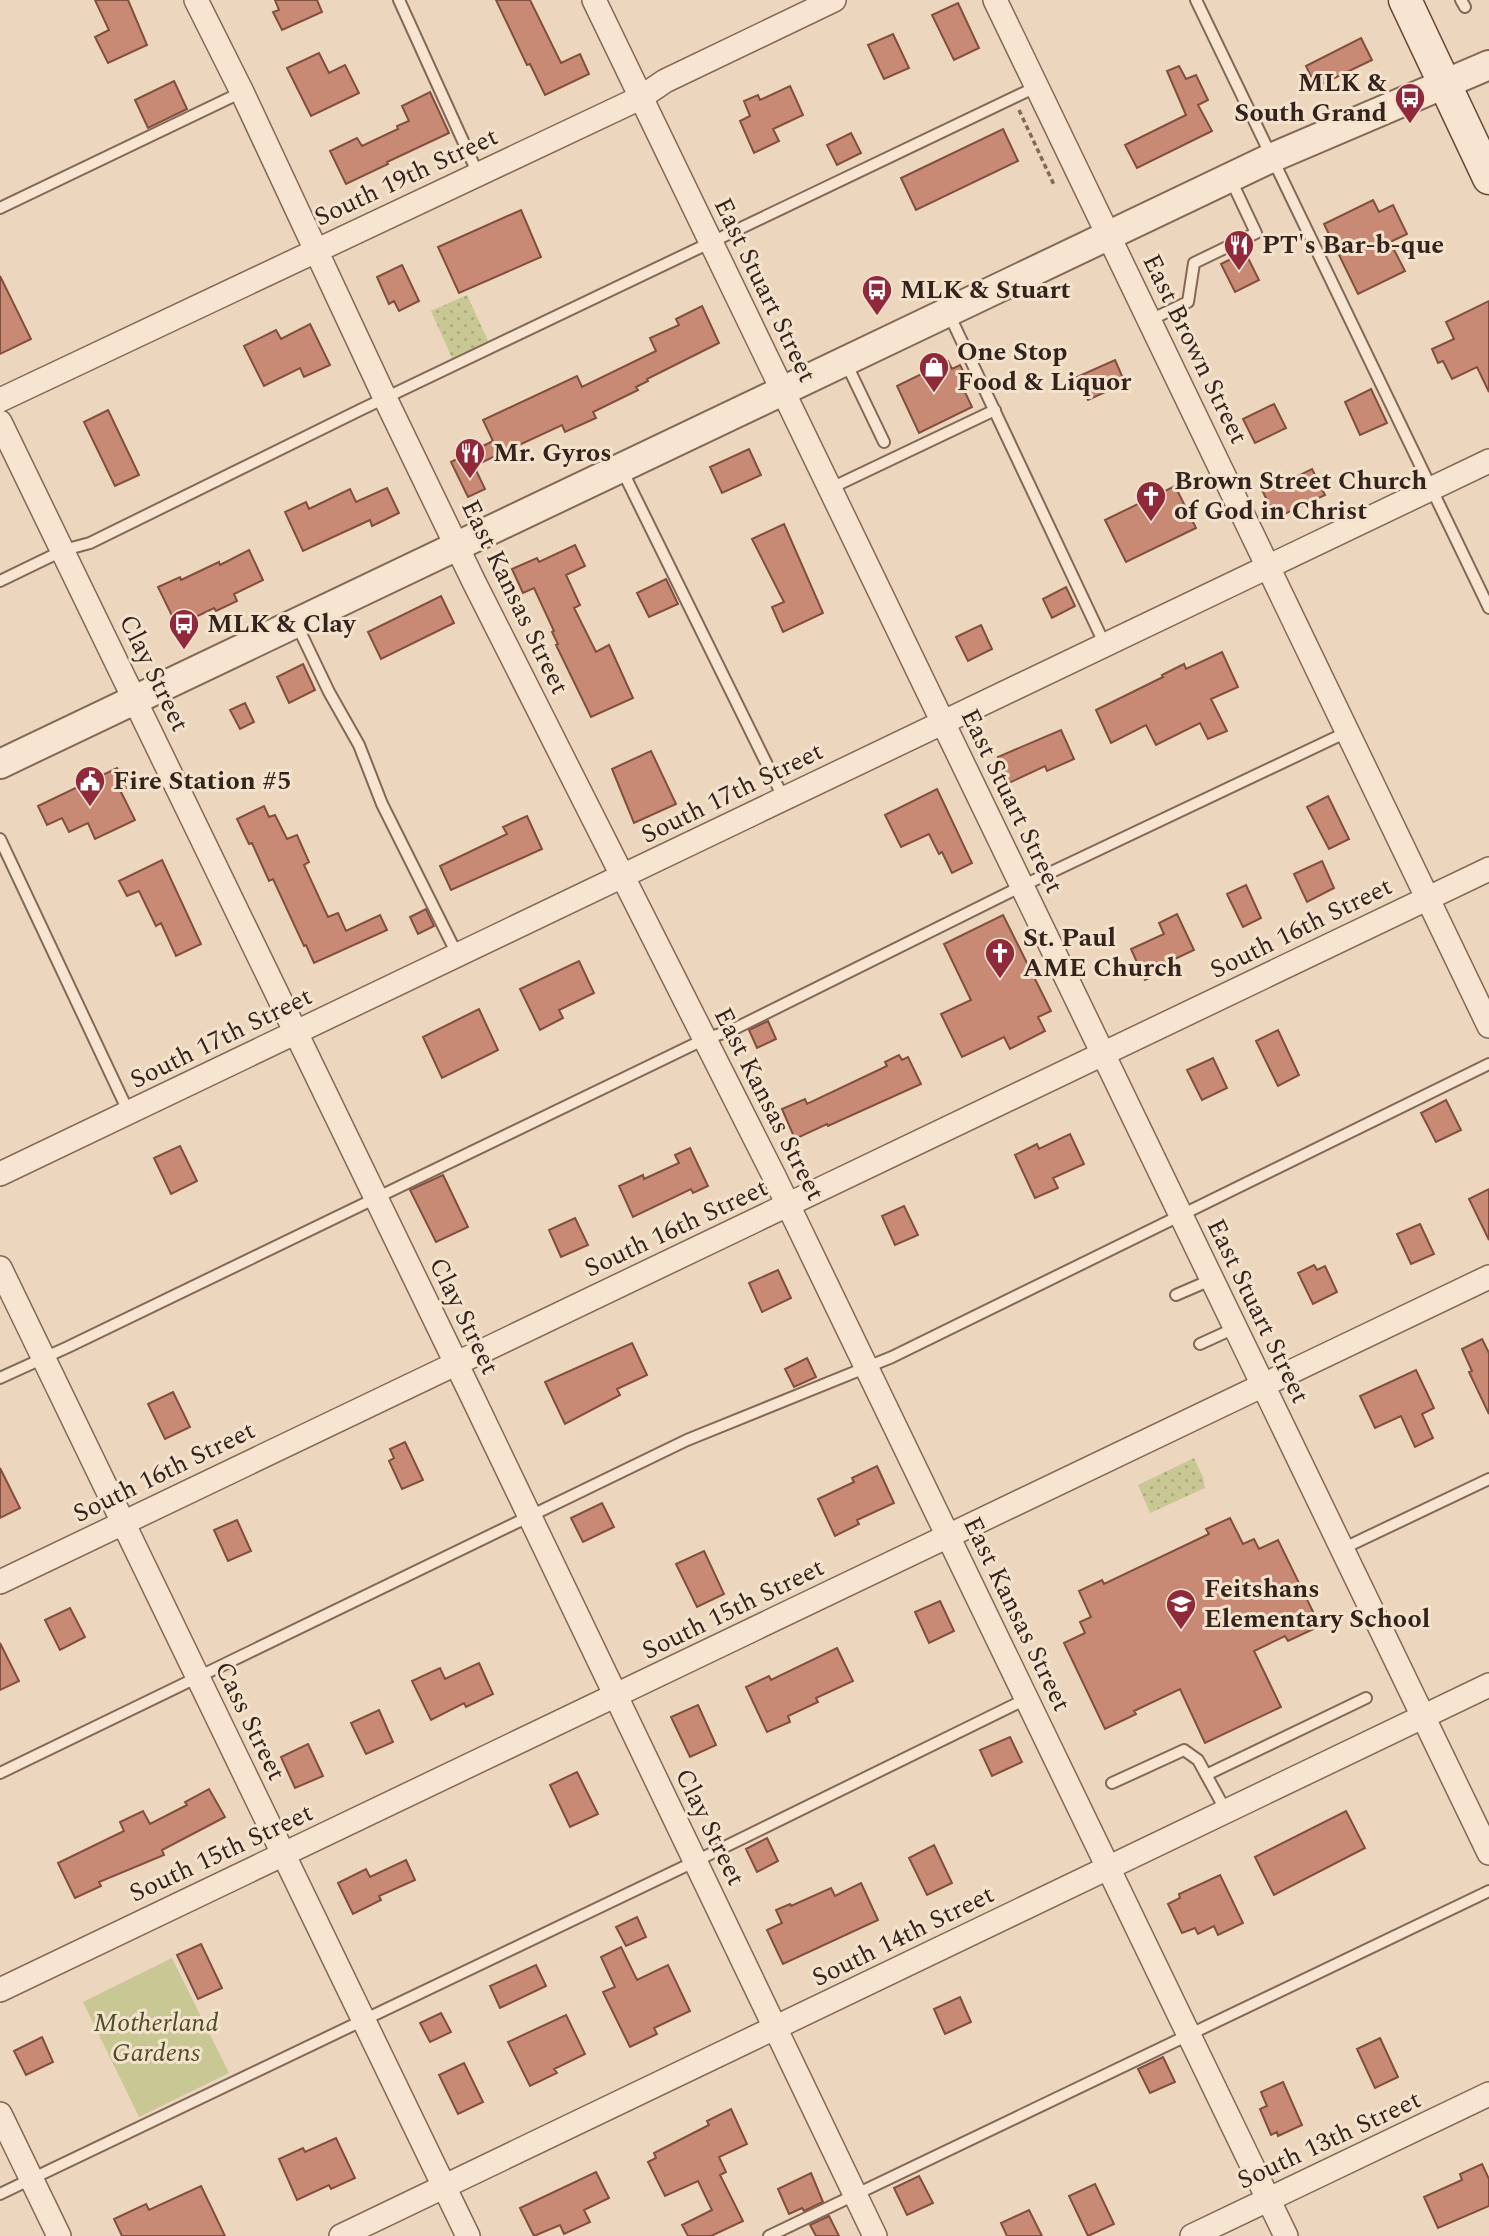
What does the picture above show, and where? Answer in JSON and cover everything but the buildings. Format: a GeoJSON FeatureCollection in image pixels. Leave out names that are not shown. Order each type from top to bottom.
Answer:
{"type":"FeatureCollection","features":[{"type":"Feature","properties":{"kind":"main road"},"geometry":{"type":"LineString","coordinates":[[1405,0],[1489,178]]}},
{"type":"Feature","properties":{"kind":"street","name":"East Kansas Street"},"geometry":{"type":"LineString","coordinates":[[196,0],[457,546],[788,1206],[1286,2236]]}},
{"type":"Feature","properties":{"kind":"street","name":"East Stuart Street"},"geometry":{"type":"LineString","coordinates":[[594,0],[1489,1853]]}},
{"type":"Feature","properties":{"kind":"street","name":"South 19th Street"},"geometry":{"type":"LineString","coordinates":[[0,400],[640,98],[665,81],[801,7],[834,0]]}},
{"type":"Feature","properties":{"kind":"street","name":"East Brown Street"},"geometry":{"type":"LineString","coordinates":[[995,0],[1489,1026]]}},
{"type":"Feature","properties":{"kind":"street"},"geometry":{"type":"LineString","coordinates":[[0,764],[1230,177],[1489,65]]}},
{"type":"Feature","properties":{"kind":"street","name":"Clay Street"},"geometry":{"type":"LineString","coordinates":[[0,422],[875,2236]]}},
{"type":"Feature","properties":{"kind":"street","name":"South 17th Street"},"geometry":{"type":"LineString","coordinates":[[0,1174],[1489,461]]}},
{"type":"Feature","properties":{"kind":"street","name":"South 16th Street"},"geometry":{"type":"LineString","coordinates":[[0,1582],[1489,869]]}},
{"type":"Feature","properties":{"kind":"street","name":"Cass Street"},"geometry":{"type":"LineString","coordinates":[[0,1268],[468,2236]]}},
{"type":"Feature","properties":{"kind":"street","name":"South 15th Street"},"geometry":{"type":"LineString","coordinates":[[0,1990],[1489,1277]]}},
{"type":"Feature","properties":{"kind":"street","name":"South 14th Street"},"geometry":{"type":"LineString","coordinates":[[341,2236],[1489,1685]]}},
{"type":"Feature","properties":{"kind":"street","name":"South 13th Street"},"geometry":{"type":"LineString","coordinates":[[1192,2236],[1489,2094]]}},
{"type":"Feature","properties":{"kind":"street"},"geometry":{"type":"LineString","coordinates":[[0,2114],[59,2236]]}},
{"type":"Feature","properties":{"kind":"lane"},"geometry":{"type":"LineString","coordinates":[[399,0],[478,174]]}},
{"type":"Feature","properties":{"kind":"lane"},"geometry":{"type":"LineString","coordinates":[[1196,0],[1489,608]]}},
{"type":"Feature","properties":{"kind":"lane"},"geometry":{"type":"LineString","coordinates":[[0,581],[64,550],[90,543],[385,398],[1038,86]]}},
{"type":"Feature","properties":{"kind":"lane"},"geometry":{"type":"LineString","coordinates":[[0,208],[242,92]]}},
{"type":"Feature","properties":{"kind":"lane"},"geometry":{"type":"LineString","coordinates":[[1150,320],[1188,302],[1194,263],[1256,233],[1230,177]]}},
{"type":"Feature","properties":{"kind":"lane"},"geometry":{"type":"LineString","coordinates":[[948,312],[1105,647]]}},
{"type":"Feature","properties":{"kind":"lane"},"geometry":{"type":"LineString","coordinates":[[845,361],[884,442]]}},
{"type":"Feature","properties":{"kind":"lane"},"geometry":{"type":"LineString","coordinates":[[831,488],[995,410]]}},
{"type":"Feature","properties":{"kind":"lane"},"geometry":{"type":"LineString","coordinates":[[621,467],[783,799]]}},
{"type":"Feature","properties":{"kind":"lane"},"geometry":{"type":"LineString","coordinates":[[296,623],[329,692],[359,745],[382,804],[458,956]]}},
{"type":"Feature","properties":{"kind":"lane"},"geometry":{"type":"LineString","coordinates":[[0,1378],[705,1039],[732,1030],[1022,886],[1347,732]]}},
{"type":"Feature","properties":{"kind":"lane"},"geometry":{"type":"LineString","coordinates":[[0,839],[128,1113]]}},
{"type":"Feature","properties":{"kind":"lane"},"geometry":{"type":"LineString","coordinates":[[0,1773],[687,1440],[892,1357],[1489,1065]]}},
{"type":"Feature","properties":{"kind":"lane"},"geometry":{"type":"LineString","coordinates":[[1176,1296],[1213,1279]]}},
{"type":"Feature","properties":{"kind":"lane"},"geometry":{"type":"LineString","coordinates":[[1200,1345],[1236,1328]]}},
{"type":"Feature","properties":{"kind":"lane"},"geometry":{"type":"LineString","coordinates":[[1342,1549],[1489,1479]]}},
{"type":"Feature","properties":{"kind":"lane"},"geometry":{"type":"LineString","coordinates":[[1206,1775],[1366,1698]]}},
{"type":"Feature","properties":{"kind":"lane"},"geometry":{"type":"LineString","coordinates":[[0,2194],[696,1861],[1026,1699]]}},
{"type":"Feature","properties":{"kind":"lane"},"geometry":{"type":"LineString","coordinates":[[1112,1783],[1184,1749],[1198,1760],[1226,1811]]}},
{"type":"Feature","properties":{"kind":"lane"},"geometry":{"type":"LineString","coordinates":[[769,2236],[1489,1891]]}},
{"type":"Feature","properties":{"kind":"path"},"geometry":{"type":"LineString","coordinates":[[1014,97],[1055,187]]}},
{"type":"Feature","properties":{"kind":"green space"},"geometry":{"type":"Polygon","coordinates":[[[467,295],[488,341],[452,358],[431,311],[467,295]]]}},
{"type":"Feature","properties":{"kind":"green space"},"geometry":{"type":"Polygon","coordinates":[[[1194,1458],[1205,1488],[1150,1513],[1138,1485],[1194,1458]]]}},
{"type":"Feature","properties":{"kind":"green space","name":"Motherland Gardens"},"geometry":{"type":"Polygon","coordinates":[[[172,1958],[229,2073],[139,2117],[83,2002],[172,1958]]]}},
{"type":"Feature","properties":{"kind":"place","name":"MLK & South Grand"},"geometry":{"type":"Point","coordinates":[1410,125]}},
{"type":"Feature","properties":{"kind":"place","name":"PT's Bar-b-que"},"geometry":{"type":"Point","coordinates":[1239,272]}},
{"type":"Feature","properties":{"kind":"place","name":"MLK & Stuart"},"geometry":{"type":"Point","coordinates":[877,317]}},
{"type":"Feature","properties":{"kind":"place","name":"One Stop Food & Liquor"},"geometry":{"type":"Point","coordinates":[934,394]}},
{"type":"Feature","properties":{"kind":"place","name":"Mr. Gyros"},"geometry":{"type":"Point","coordinates":[470,480]}},
{"type":"Feature","properties":{"kind":"place","name":"Brown Street Church of God in Christ"},"geometry":{"type":"Point","coordinates":[1151,523]}},
{"type":"Feature","properties":{"kind":"place","name":"MLK & Clay"},"geometry":{"type":"Point","coordinates":[184,651]}},
{"type":"Feature","properties":{"kind":"place","name":"Fire Station #5"},"geometry":{"type":"Point","coordinates":[90,808]}},
{"type":"Feature","properties":{"kind":"place","name":"St. Paul AME Church"},"geometry":{"type":"Point","coordinates":[1000,980]}},
{"type":"Feature","properties":{"kind":"place","name":"Feitshans Elementary School"},"geometry":{"type":"Point","coordinates":[1181,1631]}}]}
